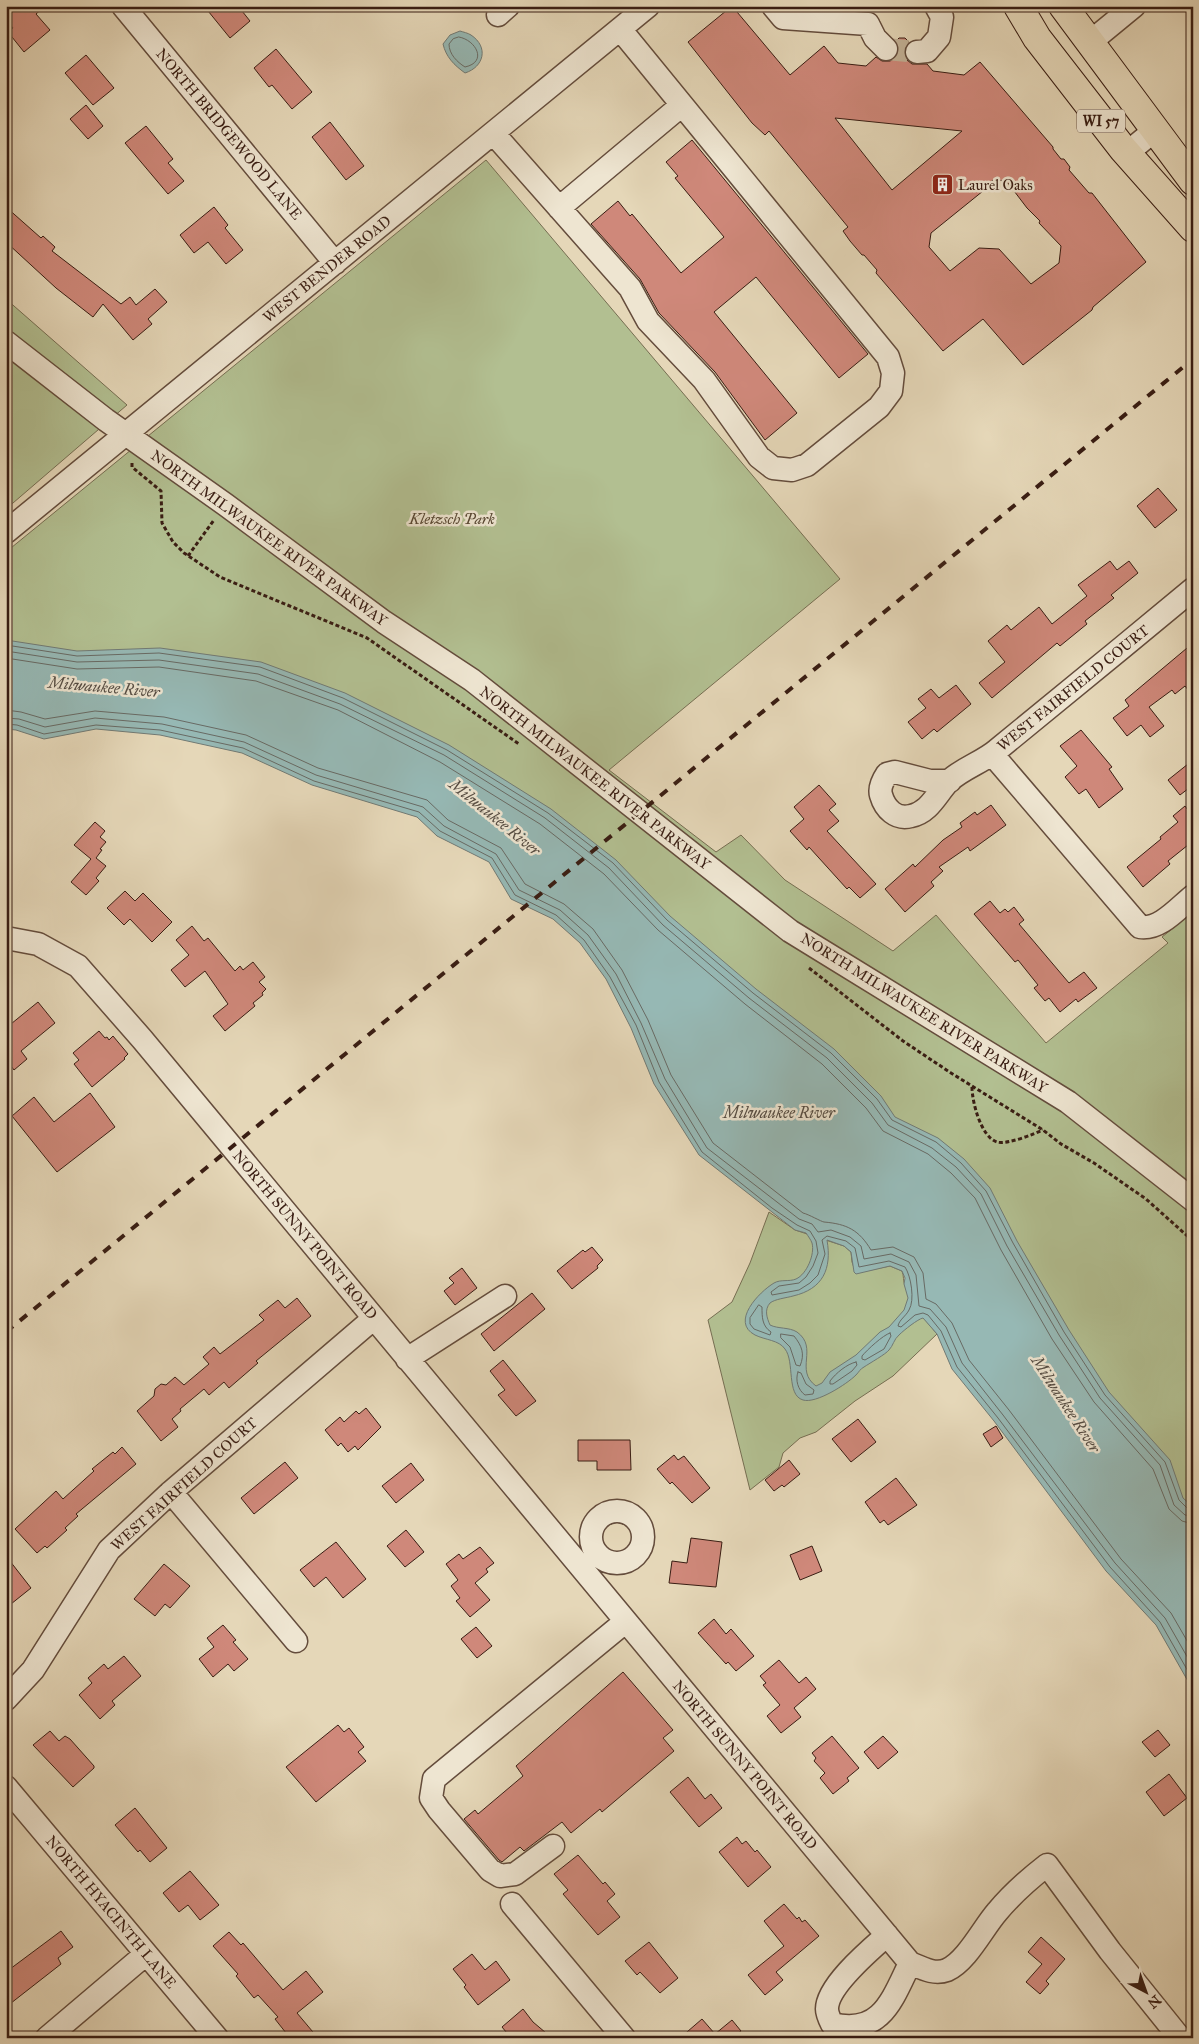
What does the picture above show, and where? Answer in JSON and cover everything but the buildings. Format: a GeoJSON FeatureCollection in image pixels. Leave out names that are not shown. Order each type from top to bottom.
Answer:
{"type":"FeatureCollection","features":[{"type":"Feature","properties":{"kind":"main road","name":"WI 57"},"geometry":{"type":"LineString","coordinates":[[1018,6],[1037,38],[1127,153],[1193,228]]}},
{"type":"Feature","properties":{"kind":"main road","name":"WI 57"},"geometry":{"type":"LineString","coordinates":[[1063,6],[1193,181]]}},
{"type":"Feature","properties":{"kind":"street","name":"NORTH BRIDGEWOOD LANE"},"geometry":{"type":"LineString","coordinates":[[123,6],[335,263]]}},
{"type":"Feature","properties":{"kind":"street"},"geometry":{"type":"LineString","coordinates":[[773,6],[783,18],[873,15],[875,38],[886,49]]}},
{"type":"Feature","properties":{"kind":"street"},"geometry":{"type":"LineString","coordinates":[[917,52],[927,51],[939,37],[942,17],[936,6]]}},
{"type":"Feature","properties":{"kind":"street"},"geometry":{"type":"LineString","coordinates":[[1089,43],[1134,6]]}},
{"type":"Feature","properties":{"kind":"street","name":"WEST BENDER ROAD"},"geometry":{"type":"LineString","coordinates":[[6,532],[645,7]]}},
{"type":"Feature","properties":{"kind":"street"},"geometry":{"type":"LineString","coordinates":[[493,133],[630,288],[648,321],[704,380],[759,457],[773,468],[792,470],[807,465],[879,408],[890,391],[893,373],[888,357],[620,29]]}},
{"type":"Feature","properties":{"kind":"street"},"geometry":{"type":"LineString","coordinates":[[559,208],[682,105]]}},
{"type":"Feature","properties":{"kind":"street"},"geometry":{"type":"LineString","coordinates":[[1127,153],[1155,130]]}},
{"type":"Feature","properties":{"kind":"street","name":"NORTH MILWAUKEE RIVER PARKWAY"},"geometry":{"type":"LineString","coordinates":[[6,342],[125,434],[226,504],[384,622],[472,680],[790,931],[1068,1102],[1193,1200]]}},
{"type":"Feature","properties":{"kind":"street","name":"WEST FAIRFIELD COURT"},"geometry":{"type":"LineString","coordinates":[[950,781],[992,754],[1193,589]]}},
{"type":"Feature","properties":{"kind":"street"},"geometry":{"type":"LineString","coordinates":[[992,754],[1140,927],[1148,928],[1157,925],[1193,896]]}},
{"type":"Feature","properties":{"kind":"street","name":"NORTH SUNNY POINT ROAD"},"geometry":{"type":"LineString","coordinates":[[6,938],[38,944],[78,966],[142,1039],[910,1963]]}},
{"type":"Feature","properties":{"kind":"street"},"geometry":{"type":"LineString","coordinates":[[407,1359],[505,1296]]}},
{"type":"Feature","properties":{"kind":"street","name":"WEST FAIRFIELD COURT"},"geometry":{"type":"LineString","coordinates":[[6,1699],[33,1670],[109,1550],[171,1492],[373,1318]]}},
{"type":"Feature","properties":{"kind":"street"},"geometry":{"type":"LineString","coordinates":[[171,1492],[296,1641]]}},
{"type":"Feature","properties":{"kind":"street"},"geometry":{"type":"LineString","coordinates":[[579,1567],[597,1553]]}},
{"type":"Feature","properties":{"kind":"street"},"geometry":{"type":"LineString","coordinates":[[553,1846],[515,1874],[500,1876],[490,1870],[439,1810],[431,1798],[434,1779],[626,1622]]}},
{"type":"Feature","properties":{"kind":"street","name":"NORTH HYACINTH LANE"},"geometry":{"type":"LineString","coordinates":[[6,1787],[216,2038]]}},
{"type":"Feature","properties":{"kind":"street"},"geometry":{"type":"LineString","coordinates":[[887,1935],[846,1974],[834,1990],[827,2009],[826,2031],[857,2027],[871,2022],[889,2004],[910,1963],[932,1972],[946,1970],[954,1965],[1013,1894],[1047,1865],[1110,1951],[1180,2038]]}},
{"type":"Feature","properties":{"kind":"street"},"geometry":{"type":"LineString","coordinates":[[512,1904],[624,2038]]}},
{"type":"Feature","properties":{"kind":"street"},"geometry":{"type":"LineString","coordinates":[[47,2038],[146,1954]]}},
{"type":"Feature","properties":{"kind":"path"},"geometry":{"type":"LineString","coordinates":[[132,459],[132,467],[160,491],[162,523],[173,542],[188,556],[226,504]]}},
{"type":"Feature","properties":{"kind":"path"},"geometry":{"type":"LineString","coordinates":[[972,1086],[972,1095],[977,1114],[986,1134],[996,1142],[1006,1142],[1043,1130]]}},
{"type":"Feature","properties":{"kind":"green space","name":"Kletzsch Park"},"geometry":{"type":"Polygon","coordinates":[[[486,160],[840,579],[609,770],[716,852],[741,835],[785,880],[893,951],[936,915],[1046,1043],[1168,943],[1162,937],[1193,912],[1193,1588],[510,832],[6,643],[6,552],[486,160]]]}},
{"type":"Feature","properties":{"kind":"green space"},"geometry":{"type":"Polygon","coordinates":[[[6,299],[127,405],[6,509],[6,299]]]}},
{"type":"Feature","properties":{"kind":"green space"},"geometry":{"type":"Polygon","coordinates":[[[769,1212],[795,1230],[844,1246],[851,1252],[856,1273],[890,1266],[902,1271],[904,1284],[911,1299],[937,1334],[893,1376],[855,1401],[816,1432],[800,1438],[783,1453],[779,1467],[750,1490],[708,1320],[732,1302],[750,1263],[769,1212]]]}},
{"type":"Feature","properties":{"kind":"water"},"geometry":{"type":"Polygon","coordinates":[[[460,31],[470,34],[477,40],[482,51],[480,62],[465,73],[451,60],[443,44],[450,35],[460,31]]]}},
{"type":"Feature","properties":{"kind":"water","name":"Milwaukee River"},"geometry":{"type":"Polygon","coordinates":[[[6,640],[77,651],[160,648],[261,662],[345,693],[449,745],[551,809],[616,860],[670,916],[756,989],[834,1049],[881,1096],[895,1117],[938,1138],[964,1159],[990,1188],[1017,1241],[1069,1330],[1109,1392],[1170,1460],[1183,1498],[1193,1507],[1193,1690],[1156,1625],[1106,1571],[994,1421],[952,1369],[937,1334],[923,1318],[899,1335],[887,1352],[863,1368],[839,1388],[816,1399],[803,1400],[798,1397],[792,1385],[790,1362],[785,1349],[776,1342],[755,1335],[748,1329],[745,1323],[750,1307],[768,1287],[777,1282],[796,1279],[804,1273],[813,1248],[810,1239],[806,1233],[795,1230],[699,1155],[654,1084],[631,1028],[606,979],[580,943],[553,919],[511,899],[489,862],[437,836],[417,817],[312,785],[242,753],[160,735],[96,729],[44,739],[16,730],[6,729],[6,640]],[[827,1240],[828,1260],[823,1276],[818,1283],[803,1293],[772,1302],[767,1308],[767,1317],[770,1325],[794,1330],[803,1338],[807,1352],[807,1373],[810,1380],[816,1386],[822,1383],[830,1372],[856,1355],[880,1332],[889,1327],[904,1310],[908,1298],[902,1271],[890,1266],[856,1274],[854,1272],[851,1252],[844,1246],[827,1240]]]}},
{"type":"Feature","properties":{"kind":"tunnel"},"geometry":{"type":"LineString","coordinates":[[886,49],[917,52]]}},
{"type":"Feature","properties":{"kind":"railway"},"geometry":{"type":"LineString","coordinates":[[6,1332],[1193,359]]}},
{"type":"Feature","properties":{"kind":"place","name":"Laurel Oaks"},"geometry":{"type":"Point","coordinates":[942,185]}}]}
